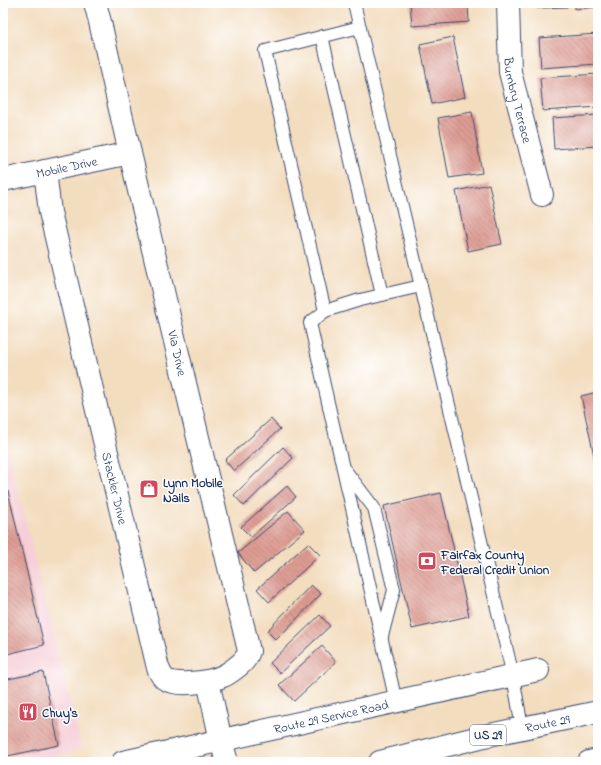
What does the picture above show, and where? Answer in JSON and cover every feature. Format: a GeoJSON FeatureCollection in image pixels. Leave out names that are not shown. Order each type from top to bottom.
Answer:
{"type":"FeatureCollection","features":[{"type":"Feature","properties":{"kind":"street","name":"Via Drive"},"geometry":{"type":"LineString","coordinates":[[94,3],[100,22],[249,651],[244,661],[223,676],[208,681]]}},
{"type":"Feature","properties":{"kind":"street","name":"Bumbry Terrace"},"geometry":{"type":"LineString","coordinates":[[508,3],[510,72],[542,195]]}},
{"type":"Feature","properties":{"kind":"street","name":"Mobile Drive"},"geometry":{"type":"LineString","coordinates":[[3,180],[130,153]]}},
{"type":"Feature","properties":{"kind":"street","name":"Stackler Drive"},"geometry":{"type":"LineString","coordinates":[[45,171],[50,212],[158,668],[161,675],[166,680],[173,682],[184,683],[208,681]]}},
{"type":"Feature","properties":{"kind":"street","name":"Route 29 Service Road"},"geometry":{"type":"LineString","coordinates":[[123,762],[538,670]]}},
{"type":"Feature","properties":{"kind":"street"},"geometry":{"type":"LineString","coordinates":[[208,681],[227,762]]}},
{"type":"Feature","properties":{"kind":"street","name":"Route 29"},"geometry":{"type":"LineString","coordinates":[[380,762],[480,737],[598,712]]}},
{"type":"Feature","properties":{"kind":"street"},"geometry":{"type":"LineString","coordinates":[[589,762],[598,760]]}},
{"type":"Feature","properties":{"kind":"lane"},"geometry":{"type":"LineString","coordinates":[[354,3],[513,676],[522,728]]}},
{"type":"Feature","properties":{"kind":"lane"},"geometry":{"type":"LineString","coordinates":[[325,311],[265,51],[360,27]]}},
{"type":"Feature","properties":{"kind":"lane"},"geometry":{"type":"LineString","coordinates":[[322,36],[382,295]]}},
{"type":"Feature","properties":{"kind":"lane"},"geometry":{"type":"LineString","coordinates":[[396,702],[310,324],[325,311],[360,300],[421,286]]}},
{"type":"Feature","properties":{"kind":"lane"},"geometry":{"type":"LineString","coordinates":[[342,466],[374,508],[394,590],[382,639]]}},
{"type":"Feature","properties":{"kind":"shaded area"},"geometry":{"type":"Polygon","coordinates":[[[3,431],[82,749],[32,762],[3,762],[3,431]]]}},
{"type":"Feature","properties":{"kind":"building"},"geometry":{"type":"Polygon","coordinates":[[[410,3],[468,3],[469,22],[412,26],[410,3]]]}},
{"type":"Feature","properties":{"kind":"building"},"geometry":{"type":"Polygon","coordinates":[[[537,3],[566,3],[567,7],[537,8],[537,3]]]}},
{"type":"Feature","properties":{"kind":"building"},"geometry":{"type":"Polygon","coordinates":[[[575,3],[598,3],[598,7],[575,9],[575,3]]]}},
{"type":"Feature","properties":{"kind":"building"},"geometry":{"type":"Polygon","coordinates":[[[598,34],[598,64],[541,68],[539,38],[598,34]]]}},
{"type":"Feature","properties":{"kind":"building"},"geometry":{"type":"Polygon","coordinates":[[[453,37],[465,97],[432,104],[420,44],[453,37]]]}},
{"type":"Feature","properties":{"kind":"building"},"geometry":{"type":"Polygon","coordinates":[[[598,74],[598,107],[543,111],[540,78],[598,74]]]}},
{"type":"Feature","properties":{"kind":"building"},"geometry":{"type":"Polygon","coordinates":[[[472,112],[482,173],[449,178],[438,118],[472,112]]]}},
{"type":"Feature","properties":{"kind":"building"},"geometry":{"type":"Polygon","coordinates":[[[598,115],[598,146],[554,149],[552,118],[598,115]]]}},
{"type":"Feature","properties":{"kind":"building"},"geometry":{"type":"Polygon","coordinates":[[[489,184],[502,244],[468,251],[456,191],[489,184]]]}},
{"type":"Feature","properties":{"kind":"building"},"geometry":{"type":"Polygon","coordinates":[[[598,392],[598,469],[597,469],[581,396],[598,392]]]}},
{"type":"Feature","properties":{"kind":"building"},"geometry":{"type":"Polygon","coordinates":[[[271,419],[280,429],[234,471],[225,460],[271,419]]]}},
{"type":"Feature","properties":{"kind":"building"},"geometry":{"type":"Polygon","coordinates":[[[283,447],[293,458],[244,506],[234,495],[283,447]]]}},
{"type":"Feature","properties":{"kind":"building"},"geometry":{"type":"Polygon","coordinates":[[[287,486],[296,497],[251,537],[241,527],[287,486]]]}},
{"type":"Feature","properties":{"kind":"building"},"geometry":{"type":"Polygon","coordinates":[[[8,491],[44,645],[3,655],[3,492],[8,491]]]}},
{"type":"Feature","properties":{"kind":"building","name":"Fairfax County Federal Credit Union"},"geometry":{"type":"Polygon","coordinates":[[[441,493],[469,616],[412,629],[384,506],[441,493]]]}},
{"type":"Feature","properties":{"kind":"building"},"geometry":{"type":"Polygon","coordinates":[[[288,511],[305,530],[254,573],[238,553],[288,511]]]}},
{"type":"Feature","properties":{"kind":"building"},"geometry":{"type":"Polygon","coordinates":[[[308,543],[320,555],[269,602],[257,589],[308,543]]]}},
{"type":"Feature","properties":{"kind":"building"},"geometry":{"type":"Polygon","coordinates":[[[311,585],[321,594],[276,640],[267,631],[311,585]]]}},
{"type":"Feature","properties":{"kind":"building"},"geometry":{"type":"Polygon","coordinates":[[[320,615],[330,626],[280,673],[270,663],[320,615]]]}},
{"type":"Feature","properties":{"kind":"building"},"geometry":{"type":"Polygon","coordinates":[[[322,646],[336,662],[294,701],[279,685],[322,646]]]}},
{"type":"Feature","properties":{"kind":"building","name":"Chuy's"},"geometry":{"type":"Polygon","coordinates":[[[43,672],[59,745],[3,757],[3,680],[43,672]]]}},
{"type":"Feature","properties":{"kind":"place","name":"Lynn Mobile Nails"},"geometry":{"type":"Point","coordinates":[149,489]}},
{"type":"Feature","properties":{"kind":"place","name":"Fairfax County Federal Credit Union"},"geometry":{"type":"Point","coordinates":[427,561]}},
{"type":"Feature","properties":{"kind":"place","name":"Chuy's"},"geometry":{"type":"Point","coordinates":[28,712]}}]}
